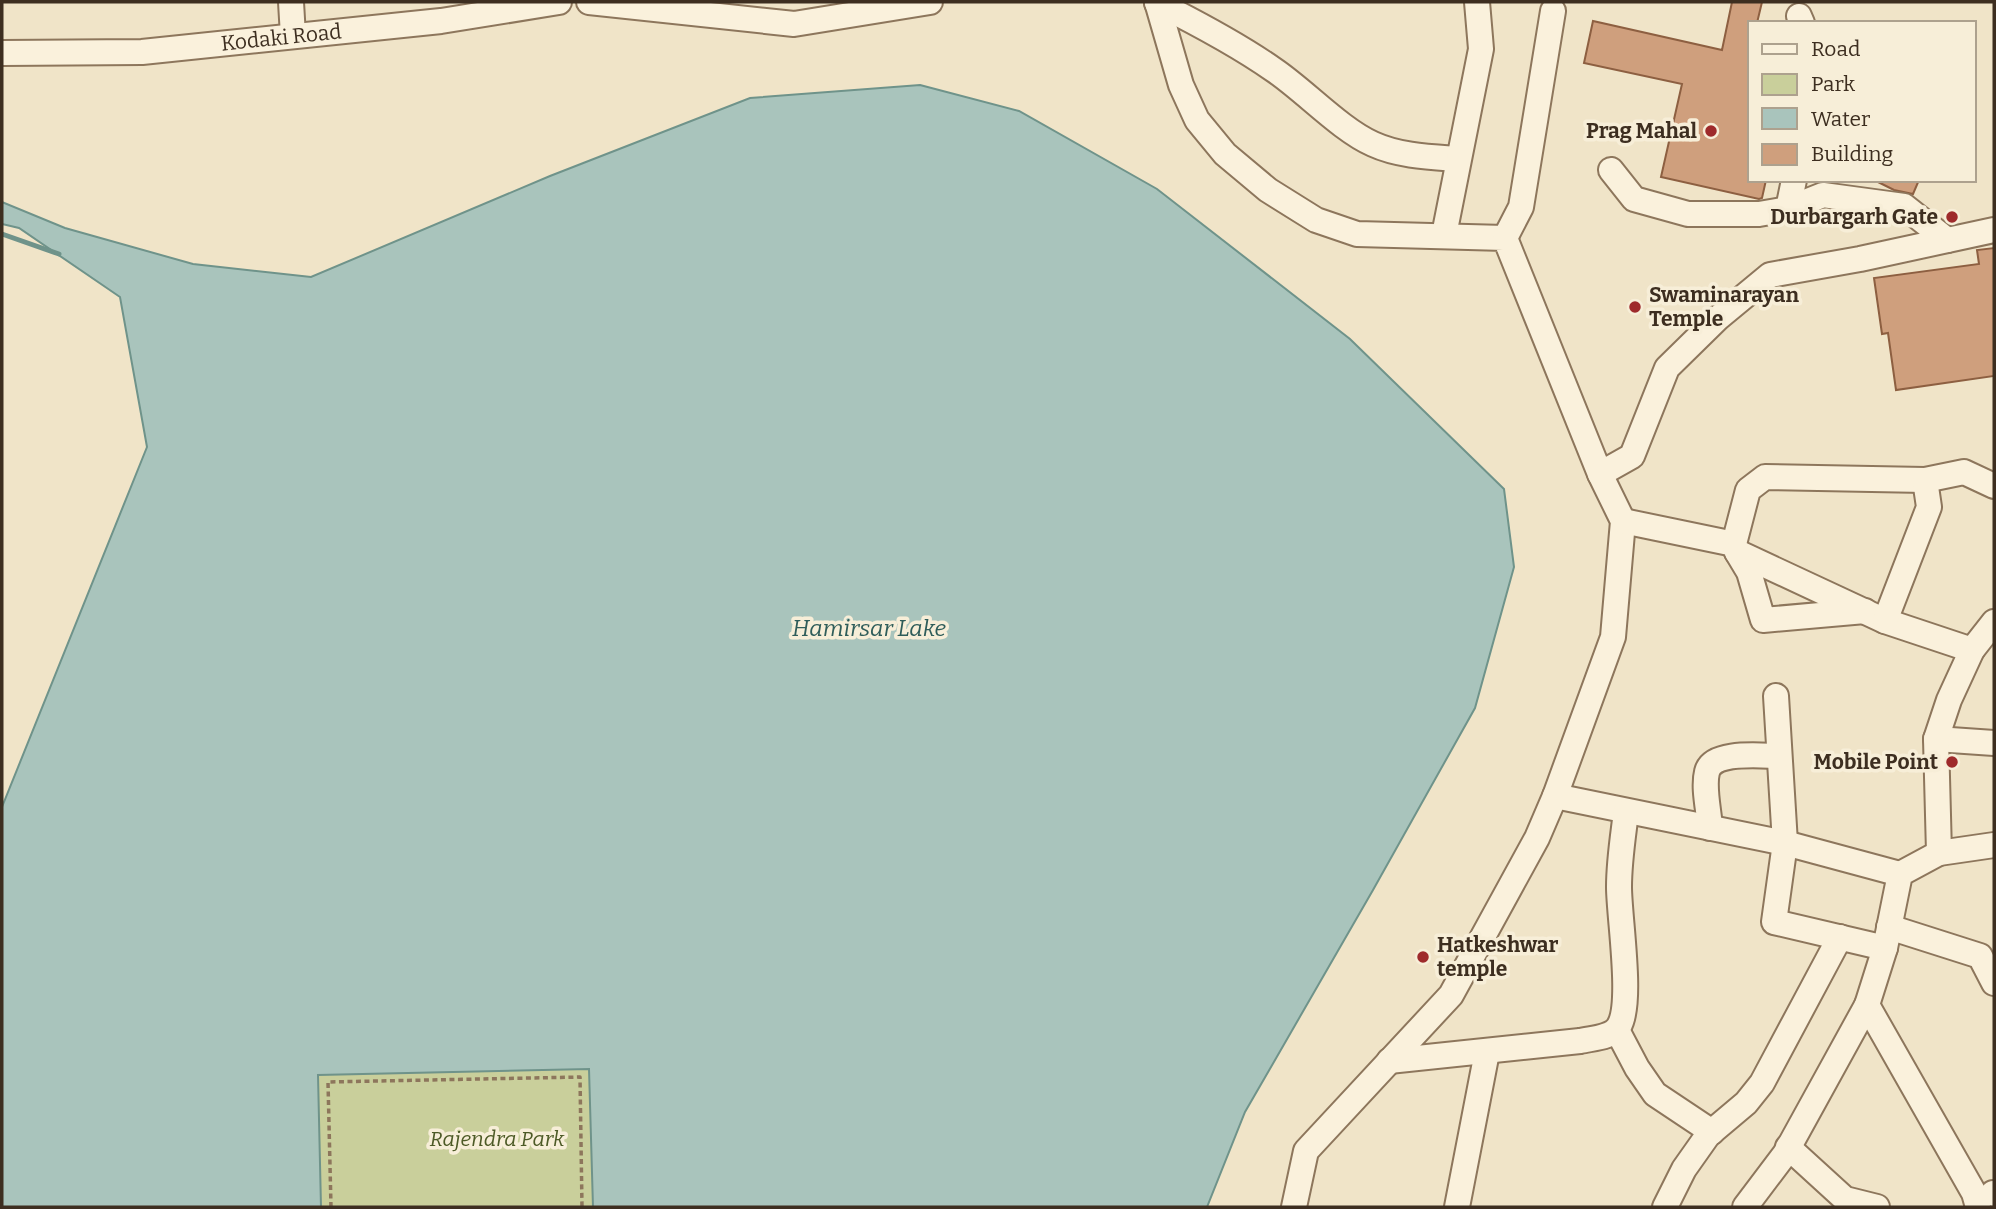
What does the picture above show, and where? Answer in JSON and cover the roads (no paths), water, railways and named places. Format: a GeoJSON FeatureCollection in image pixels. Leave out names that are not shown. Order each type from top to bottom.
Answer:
{"type":"FeatureCollection","features":[{"type":"Feature","properties":{"kind":"street"},"geometry":{"type":"LineString","coordinates":[[292,2],[293,36]]}},
{"type":"Feature","properties":{"kind":"street","name":"Kodaki Road"},"geometry":{"type":"LineString","coordinates":[[2,53],[142,52],[441,21],[526,4],[559,2]]}},
{"type":"Feature","properties":{"kind":"street"},"geometry":{"type":"LineString","coordinates":[[589,2],[794,24],[930,2]]}},
{"type":"Feature","properties":{"kind":"street"},"geometry":{"type":"LineString","coordinates":[[1157,2],[1207,28],[1274,70],[1354,133],[1374,145],[1419,156],[1458,159]]}},
{"type":"Feature","properties":{"kind":"street"},"geometry":{"type":"LineString","coordinates":[[1157,2],[1181,85],[1197,120],[1226,154],[1268,190],[1316,220],[1357,234],[1505,238]]}},
{"type":"Feature","properties":{"kind":"street"},"geometry":{"type":"LineString","coordinates":[[1444,235],[1481,49],[1477,2]]}},
{"type":"Feature","properties":{"kind":"street"},"geometry":{"type":"LineString","coordinates":[[1294,1207],[1306,1151],[1451,995],[1537,838],[1555,796],[1612,637],[1623,521],[1600,474],[1505,238],[1521,207],[1553,11]]}},
{"type":"Feature","properties":{"kind":"street"},"geometry":{"type":"LineString","coordinates":[[2,61],[142,52]]}},
{"type":"Feature","properties":{"kind":"street"},"geometry":{"type":"LineString","coordinates":[[1611,170],[1634,200],[1688,215],[1759,215],[1788,209],[1823,195],[1904,206],[1947,240]]}},
{"type":"Feature","properties":{"kind":"street"},"geometry":{"type":"LineString","coordinates":[[1788,209],[1794,182]]}},
{"type":"Feature","properties":{"kind":"street"},"geometry":{"type":"LineString","coordinates":[[1600,474],[1632,456],[1667,368],[1718,318],[1770,275],[1994,230]]}},
{"type":"Feature","properties":{"kind":"street"},"geometry":{"type":"LineString","coordinates":[[1875,616],[1763,620],[1749,572],[1735,548],[1748,490],[1765,477],[1925,480],[1964,472],[1994,486]]}},
{"type":"Feature","properties":{"kind":"street"},"geometry":{"type":"LineString","coordinates":[[1875,616],[1929,507],[1925,480]]}},
{"type":"Feature","properties":{"kind":"street"},"geometry":{"type":"LineString","coordinates":[[1623,521],[1735,548],[1875,616],[1972,650]]}},
{"type":"Feature","properties":{"kind":"street"},"geometry":{"type":"LineString","coordinates":[[1939,853],[1936,739],[1949,699],[1972,650],[1994,622]]}},
{"type":"Feature","properties":{"kind":"street"},"geometry":{"type":"LineString","coordinates":[[1776,696],[1785,843],[1774,922],[1840,937],[1887,938],[1980,956],[1994,984]]}},
{"type":"Feature","properties":{"kind":"street"},"geometry":{"type":"LineString","coordinates":[[1936,739],[1994,743]]}},
{"type":"Feature","properties":{"kind":"street"},"geometry":{"type":"LineString","coordinates":[[1710,828],[1707,776],[1712,764],[1719,759],[1733,756],[1779,755]]}},
{"type":"Feature","properties":{"kind":"street"},"geometry":{"type":"LineString","coordinates":[[1555,796],[1785,843],[1900,874],[1939,853],[1994,845]]}},
{"type":"Feature","properties":{"kind":"street"},"geometry":{"type":"LineString","coordinates":[[1390,1061],[1580,1041],[1606,1036],[1617,1030],[1625,1009],[1619,889],[1626,811]]}},
{"type":"Feature","properties":{"kind":"street"},"geometry":{"type":"LineString","coordinates":[[1745,1207],[1788,1147],[1867,1005],[1887,938],[1900,874]]}},
{"type":"Feature","properties":{"kind":"street"},"geometry":{"type":"LineString","coordinates":[[1665,1207],[1684,1169],[1712,1132],[1746,1103],[1762,1083],[1840,937]]}},
{"type":"Feature","properties":{"kind":"street"},"geometry":{"type":"LineString","coordinates":[[1867,1005],[1974,1193],[1978,1207]]}},
{"type":"Feature","properties":{"kind":"street"},"geometry":{"type":"LineString","coordinates":[[1617,1030],[1637,1068],[1655,1094],[1712,1132]]}},
{"type":"Feature","properties":{"kind":"street"},"geometry":{"type":"LineString","coordinates":[[1457,1207],[1487,1052]]}},
{"type":"Feature","properties":{"kind":"street"},"geometry":{"type":"LineString","coordinates":[[1788,1147],[1845,1199],[1877,1207]]}},
{"type":"Feature","properties":{"kind":"street"},"geometry":{"type":"LineString","coordinates":[[1990,1207],[1994,1192]]}},
{"type":"Feature","properties":{"kind":"water","name":"Hamirsar Lake"},"geometry":{"type":"Polygon","coordinates":[[[920,85],[1019,111],[1157,189],[1350,339],[1504,489],[1514,567],[1475,708],[1245,1112],[1207,1207],[593,1207],[589,1069],[318,1075],[321,1207],[2,1207],[2,807],[147,447],[120,297],[19,228],[2,224],[2,202],[65,228],[193,264],[311,277],[550,176],[750,98],[920,85]]]}},
{"type":"Feature","properties":{"kind":"waterway"},"geometry":{"type":"LineString","coordinates":[[2,234],[59,254]]}},
{"type":"Feature","properties":{"kind":"place","name":"Prag Mahal"},"geometry":{"type":"Point","coordinates":[1711,131]}},
{"type":"Feature","properties":{"kind":"place","name":"Durbargarh Gate"},"geometry":{"type":"Point","coordinates":[1952,217]}},
{"type":"Feature","properties":{"kind":"place","name":"Swaminarayan Temple"},"geometry":{"type":"Point","coordinates":[1635,307]}},
{"type":"Feature","properties":{"kind":"place","name":"Mobile Point"},"geometry":{"type":"Point","coordinates":[1952,762]}},
{"type":"Feature","properties":{"kind":"place","name":"Hatkeshwar temple"},"geometry":{"type":"Point","coordinates":[1423,957]}},
{"type":"Feature","properties":{"kind":"park label","name":"Rajendra Park"},"geometry":{"type":"Point","coordinates":[497,1139]}}]}
